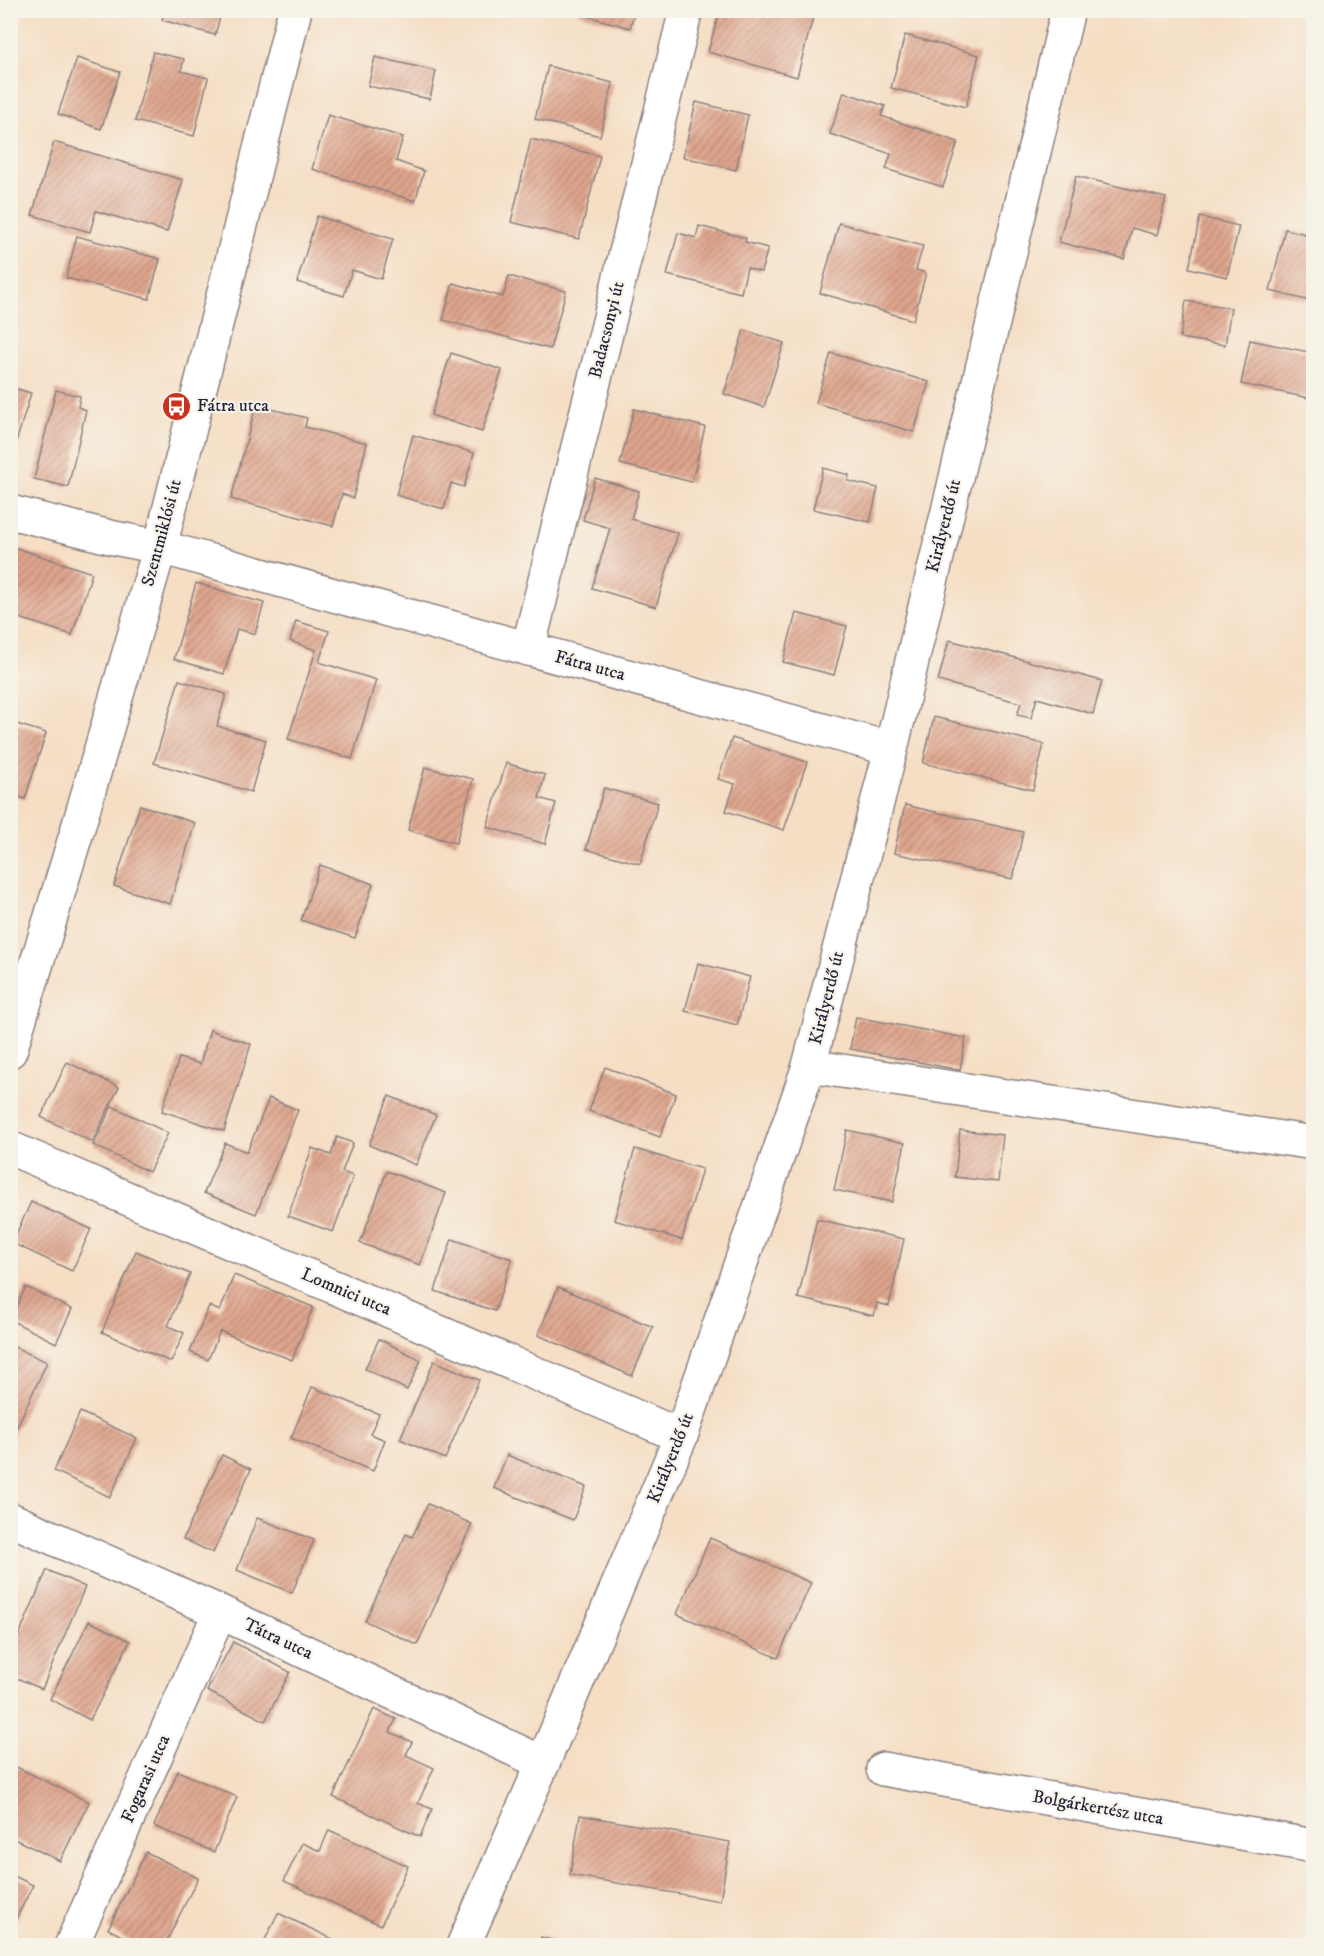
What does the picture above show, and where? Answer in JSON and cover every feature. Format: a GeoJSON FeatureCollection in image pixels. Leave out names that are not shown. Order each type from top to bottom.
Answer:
{"type":"FeatureCollection","features":[{"type":"Feature","properties":{"kind":"street","name":"Szentmiklósi út"},"geometry":{"type":"LineString","coordinates":[[10,1051],[79,827],[160,547],[295,10]]}},
{"type":"Feature","properties":{"kind":"street","name":"Badacsonyi út"},"geometry":{"type":"LineString","coordinates":[[528,649],[686,10]]}},
{"type":"Feature","properties":{"kind":"street","name":"Királyerdő út"},"geometry":{"type":"LineString","coordinates":[[463,1946],[681,1436],[810,1066],[891,748],[1068,10]]}},
{"type":"Feature","properties":{"kind":"street","name":"Fátra utca"},"geometry":{"type":"LineString","coordinates":[[10,512],[160,547],[891,748]]}},
{"type":"Feature","properties":{"kind":"street"},"geometry":{"type":"LineString","coordinates":[[810,1066],[1314,1143]]}},
{"type":"Feature","properties":{"kind":"street","name":"Lomnici utca"},"geometry":{"type":"LineString","coordinates":[[10,1148],[681,1436]]}},
{"type":"Feature","properties":{"kind":"street","name":"Tátra utca"},"geometry":{"type":"LineString","coordinates":[[10,1519],[220,1612],[543,1763]]}},
{"type":"Feature","properties":{"kind":"street","name":"Fogarasi utca"},"geometry":{"type":"LineString","coordinates":[[71,1946],[220,1612]]}},
{"type":"Feature","properties":{"kind":"street","name":"Bolgárkertész utca"},"geometry":{"type":"LineString","coordinates":[[883,1769],[1314,1846]]}},
{"type":"Feature","properties":{"kind":"building"},"geometry":{"type":"Polygon","coordinates":[[[165,10],[222,10],[215,35],[162,20],[165,10]]]}},
{"type":"Feature","properties":{"kind":"building"},"geometry":{"type":"Polygon","coordinates":[[[578,10],[635,10],[630,28],[577,13],[578,10]]]}},
{"type":"Feature","properties":{"kind":"building"},"geometry":{"type":"Polygon","coordinates":[[[720,10],[815,10],[797,77],[708,52],[720,10]]]}},
{"type":"Feature","properties":{"kind":"building"},"geometry":{"type":"Polygon","coordinates":[[[905,35],[979,55],[966,107],[891,88],[905,35]]]}},
{"type":"Feature","properties":{"kind":"building"},"geometry":{"type":"Polygon","coordinates":[[[153,52],[184,59],[181,71],[208,78],[194,136],[135,121],[153,52]]]}},
{"type":"Feature","properties":{"kind":"building"},"geometry":{"type":"Polygon","coordinates":[[[375,57],[436,71],[430,99],[368,86],[375,57]]]}},
{"type":"Feature","properties":{"kind":"building"},"geometry":{"type":"Polygon","coordinates":[[[77,58],[120,72],[101,129],[58,114],[77,58]]]}},
{"type":"Feature","properties":{"kind":"building"},"geometry":{"type":"Polygon","coordinates":[[[548,66],[613,83],[600,136],[535,119],[548,66]]]}},
{"type":"Feature","properties":{"kind":"building"},"geometry":{"type":"Polygon","coordinates":[[[844,92],[885,106],[881,116],[958,142],[943,187],[886,169],[891,154],[830,134],[844,92]]]}},
{"type":"Feature","properties":{"kind":"building"},"geometry":{"type":"Polygon","coordinates":[[[696,102],[748,115],[736,170],[683,157],[696,102]]]}},
{"type":"Feature","properties":{"kind":"building"},"geometry":{"type":"Polygon","coordinates":[[[328,115],[403,137],[396,161],[424,171],[415,201],[312,169],[328,115]]]}},
{"type":"Feature","properties":{"kind":"building"},"geometry":{"type":"Polygon","coordinates":[[[531,139],[600,156],[579,239],[511,222],[531,139]]]}},
{"type":"Feature","properties":{"kind":"building"},"geometry":{"type":"Polygon","coordinates":[[[54,142],[183,180],[167,232],[96,211],[90,232],[32,215],[54,142]]]}},
{"type":"Feature","properties":{"kind":"building"},"geometry":{"type":"Polygon","coordinates":[[[1076,176],[1166,198],[1157,235],[1132,228],[1124,259],[1059,242],[1076,176]]]}},
{"type":"Feature","properties":{"kind":"building"},"geometry":{"type":"Polygon","coordinates":[[[317,216],[393,239],[381,279],[352,270],[344,296],[297,282],[317,216]]]}},
{"type":"Feature","properties":{"kind":"building"},"geometry":{"type":"Polygon","coordinates":[[[1200,217],[1239,226],[1227,277],[1189,268],[1200,217]]]}},
{"type":"Feature","properties":{"kind":"building"},"geometry":{"type":"Polygon","coordinates":[[[839,223],[923,246],[916,270],[926,273],[913,320],[820,293],[839,223]]]}},
{"type":"Feature","properties":{"kind":"building"},"geometry":{"type":"Polygon","coordinates":[[[699,226],[746,238],[745,242],[768,248],[761,272],[747,268],[741,293],[667,275],[678,233],[696,238],[699,226]]]}},
{"type":"Feature","properties":{"kind":"building"},"geometry":{"type":"Polygon","coordinates":[[[1285,229],[1314,236],[1314,302],[1270,291],[1285,229]]]}},
{"type":"Feature","properties":{"kind":"building"},"geometry":{"type":"Polygon","coordinates":[[[77,236],[160,259],[149,299],[66,278],[77,236]]]}},
{"type":"Feature","properties":{"kind":"building"},"geometry":{"type":"Polygon","coordinates":[[[509,276],[566,291],[550,349],[443,320],[453,283],[503,297],[509,276]]]}},
{"type":"Feature","properties":{"kind":"building"},"geometry":{"type":"Polygon","coordinates":[[[1186,301],[1231,308],[1225,345],[1180,338],[1186,301]]]}},
{"type":"Feature","properties":{"kind":"building"},"geometry":{"type":"Polygon","coordinates":[[[744,330],[784,343],[764,407],[724,394],[744,330]]]}},
{"type":"Feature","properties":{"kind":"building"},"geometry":{"type":"Polygon","coordinates":[[[1250,340],[1314,353],[1314,399],[1241,384],[1250,340]]]}},
{"type":"Feature","properties":{"kind":"building"},"geometry":{"type":"Polygon","coordinates":[[[451,353],[502,370],[482,432],[431,415],[451,353]]]}},
{"type":"Feature","properties":{"kind":"building"},"geometry":{"type":"Polygon","coordinates":[[[831,353],[929,382],[914,432],[816,403],[831,353]]]}},
{"type":"Feature","properties":{"kind":"building"},"geometry":{"type":"Polygon","coordinates":[[[10,387],[31,393],[11,459],[10,459],[10,387]]]}},
{"type":"Feature","properties":{"kind":"building"},"geometry":{"type":"Polygon","coordinates":[[[56,390],[80,396],[78,407],[86,410],[68,487],[34,479],[56,390]]]}},
{"type":"Feature","properties":{"kind":"building"},"geometry":{"type":"Polygon","coordinates":[[[256,405],[307,418],[305,427],[367,443],[353,498],[342,494],[333,526],[231,499],[256,405]]]}},
{"type":"Feature","properties":{"kind":"building"},"geometry":{"type":"Polygon","coordinates":[[[634,409],[705,427],[692,482],[620,464],[634,409]]]}},
{"type":"Feature","properties":{"kind":"building"},"geometry":{"type":"Polygon","coordinates":[[[413,435],[474,453],[464,487],[451,483],[444,509],[396,495],[413,435]]]}},
{"type":"Feature","properties":{"kind":"building"},"geometry":{"type":"Polygon","coordinates":[[[823,468],[849,475],[848,481],[878,488],[870,522],[813,509],[823,468]]]}},
{"type":"Feature","properties":{"kind":"building"},"geometry":{"type":"Polygon","coordinates":[[[595,478],[639,491],[631,519],[678,533],[656,607],[592,588],[610,528],[583,520],[595,478]]]}},
{"type":"Feature","properties":{"kind":"building"},"geometry":{"type":"Polygon","coordinates":[[[10,546],[92,573],[72,635],[10,615],[13,596],[10,595],[10,546]]]}},
{"type":"Feature","properties":{"kind":"building"},"geometry":{"type":"Polygon","coordinates":[[[196,583],[264,603],[255,634],[237,629],[224,674],[174,659],[196,583]]]}},
{"type":"Feature","properties":{"kind":"building"},"geometry":{"type":"Polygon","coordinates":[[[796,613],[847,626],[834,675],[783,662],[796,613]]]}},
{"type":"Feature","properties":{"kind":"building"},"geometry":{"type":"Polygon","coordinates":[[[296,621],[329,631],[319,662],[376,680],[352,759],[288,739],[316,650],[290,641],[296,621]]]}},
{"type":"Feature","properties":{"kind":"building"},"geometry":{"type":"Polygon","coordinates":[[[949,640],[1102,681],[1093,714],[1037,698],[1031,718],[1017,715],[1021,703],[938,681],[949,640]]]}},
{"type":"Feature","properties":{"kind":"building"},"geometry":{"type":"Polygon","coordinates":[[[179,680],[226,694],[217,726],[266,740],[251,792],[154,763],[179,680]]]}},
{"type":"Feature","properties":{"kind":"building"},"geometry":{"type":"Polygon","coordinates":[[[934,717],[1044,744],[1033,790],[923,763],[934,717]]]}},
{"type":"Feature","properties":{"kind":"building"},"geometry":{"type":"Polygon","coordinates":[[[10,722],[46,733],[25,799],[10,794],[10,722]]]}},
{"type":"Feature","properties":{"kind":"building"},"geometry":{"type":"Polygon","coordinates":[[[732,738],[807,762],[784,830],[726,811],[735,784],[718,779],[732,738]]]}},
{"type":"Feature","properties":{"kind":"building"},"geometry":{"type":"Polygon","coordinates":[[[506,763],[545,775],[539,798],[556,803],[545,844],[487,827],[506,763]]]}},
{"type":"Feature","properties":{"kind":"building"},"geometry":{"type":"Polygon","coordinates":[[[425,767],[473,779],[456,843],[408,830],[425,767]]]}},
{"type":"Feature","properties":{"kind":"building"},"geometry":{"type":"Polygon","coordinates":[[[604,788],[658,803],[640,864],[586,849],[604,788]]]}},
{"type":"Feature","properties":{"kind":"building"},"geometry":{"type":"Polygon","coordinates":[[[140,805],[195,823],[170,904],[114,886],[140,805]]]}},
{"type":"Feature","properties":{"kind":"building"},"geometry":{"type":"Polygon","coordinates":[[[905,805],[1023,832],[1013,879],[894,853],[905,805]]]}},
{"type":"Feature","properties":{"kind":"building"},"geometry":{"type":"Polygon","coordinates":[[[320,865],[373,884],[355,938],[301,920],[320,865]]]}},
{"type":"Feature","properties":{"kind":"building"},"geometry":{"type":"Polygon","coordinates":[[[698,963],[750,977],[737,1025],[685,1011],[698,963]]]}},
{"type":"Feature","properties":{"kind":"building"},"geometry":{"type":"Polygon","coordinates":[[[856,1017],[966,1038],[960,1070],[850,1049],[856,1017]]]}},
{"type":"Feature","properties":{"kind":"building"},"geometry":{"type":"Polygon","coordinates":[[[210,1030],[251,1044],[224,1131],[162,1111],[179,1058],[200,1064],[210,1030]]]}},
{"type":"Feature","properties":{"kind":"building"},"geometry":{"type":"Polygon","coordinates":[[[67,1062],[119,1087],[92,1142],[41,1117],[67,1062]]]}},
{"type":"Feature","properties":{"kind":"building"},"geometry":{"type":"Polygon","coordinates":[[[605,1067],[676,1094],[660,1137],[589,1111],[605,1067]]]}},
{"type":"Feature","properties":{"kind":"building"},"geometry":{"type":"Polygon","coordinates":[[[389,1096],[436,1115],[416,1165],[369,1145],[389,1096]]]}},
{"type":"Feature","properties":{"kind":"building"},"geometry":{"type":"Polygon","coordinates":[[[269,1098],[298,1110],[256,1214],[204,1193],[225,1143],[247,1152],[269,1098]]]}},
{"type":"Feature","properties":{"kind":"building"},"geometry":{"type":"Polygon","coordinates":[[[112,1106],[168,1133],[149,1172],[93,1145],[112,1106]]]}},
{"type":"Feature","properties":{"kind":"building"},"geometry":{"type":"Polygon","coordinates":[[[847,1130],[905,1143],[892,1202],[834,1190],[847,1130]]]}},
{"type":"Feature","properties":{"kind":"building"},"geometry":{"type":"Polygon","coordinates":[[[960,1130],[1003,1135],[998,1182],[955,1177],[960,1130]]]}},
{"type":"Feature","properties":{"kind":"building"},"geometry":{"type":"Polygon","coordinates":[[[337,1137],[353,1143],[342,1172],[353,1176],[333,1232],[288,1216],[312,1148],[331,1155],[337,1137]]]}},
{"type":"Feature","properties":{"kind":"building"},"geometry":{"type":"Polygon","coordinates":[[[635,1149],[702,1169],[682,1240],[614,1220],[635,1149]]]}},
{"type":"Feature","properties":{"kind":"building"},"geometry":{"type":"Polygon","coordinates":[[[387,1171],[446,1193],[420,1265],[360,1243],[387,1171]]]}},
{"type":"Feature","properties":{"kind":"building"},"geometry":{"type":"Polygon","coordinates":[[[31,1202],[91,1229],[72,1271],[12,1243],[31,1202]]]}},
{"type":"Feature","properties":{"kind":"building"},"geometry":{"type":"Polygon","coordinates":[[[817,1219],[904,1239],[889,1306],[877,1303],[874,1316],[798,1298],[817,1219]]]}},
{"type":"Feature","properties":{"kind":"building"},"geometry":{"type":"Polygon","coordinates":[[[452,1239],[512,1259],[495,1311],[435,1291],[452,1239]]]}},
{"type":"Feature","properties":{"kind":"building"},"geometry":{"type":"Polygon","coordinates":[[[136,1251],[190,1274],[168,1326],[184,1333],[171,1362],[102,1332],[136,1251]]]}},
{"type":"Feature","properties":{"kind":"building"},"geometry":{"type":"Polygon","coordinates":[[[234,1275],[313,1307],[292,1360],[220,1331],[208,1360],[190,1352],[209,1306],[220,1311],[234,1275]]]}},
{"type":"Feature","properties":{"kind":"building"},"geometry":{"type":"Polygon","coordinates":[[[26,1287],[72,1309],[56,1343],[10,1320],[26,1287]]]}},
{"type":"Feature","properties":{"kind":"building"},"geometry":{"type":"Polygon","coordinates":[[[558,1287],[653,1327],[632,1376],[538,1335],[558,1287]]]}},
{"type":"Feature","properties":{"kind":"building"},"geometry":{"type":"Polygon","coordinates":[[[379,1339],[421,1360],[407,1390],[365,1369],[379,1339]]]}},
{"type":"Feature","properties":{"kind":"building"},"geometry":{"type":"Polygon","coordinates":[[[10,1345],[47,1362],[10,1442],[10,1345]]]}},
{"type":"Feature","properties":{"kind":"building"},"geometry":{"type":"Polygon","coordinates":[[[434,1361],[479,1380],[445,1459],[400,1439],[434,1361]]]}},
{"type":"Feature","properties":{"kind":"building"},"geometry":{"type":"Polygon","coordinates":[[[312,1387],[379,1414],[370,1434],[385,1440],[373,1471],[291,1438],[312,1387]]]}},
{"type":"Feature","properties":{"kind":"building"},"geometry":{"type":"Polygon","coordinates":[[[80,1412],[137,1438],[110,1497],[54,1471],[80,1412]]]}},
{"type":"Feature","properties":{"kind":"building"},"geometry":{"type":"Polygon","coordinates":[[[222,1455],[251,1469],[213,1553],[183,1539],[222,1455]]]}},
{"type":"Feature","properties":{"kind":"building"},"geometry":{"type":"Polygon","coordinates":[[[507,1455],[586,1487],[573,1520],[494,1488],[507,1455]]]}},
{"type":"Feature","properties":{"kind":"building"},"geometry":{"type":"Polygon","coordinates":[[[428,1504],[472,1524],[417,1645],[365,1621],[406,1534],[412,1537],[428,1504]]]}},
{"type":"Feature","properties":{"kind":"building"},"geometry":{"type":"Polygon","coordinates":[[[257,1518],[314,1540],[292,1593],[237,1570],[257,1518]]]}},
{"type":"Feature","properties":{"kind":"building"},"geometry":{"type":"Polygon","coordinates":[[[710,1538],[811,1583],[778,1658],[677,1614],[710,1538]]]}},
{"type":"Feature","properties":{"kind":"building"},"geometry":{"type":"Polygon","coordinates":[[[47,1570],[85,1587],[42,1689],[10,1675],[10,1656],[47,1570]]]}},
{"type":"Feature","properties":{"kind":"building"},"geometry":{"type":"Polygon","coordinates":[[[89,1621],[130,1641],[90,1720],[50,1699],[89,1621]]]}},
{"type":"Feature","properties":{"kind":"building"},"geometry":{"type":"Polygon","coordinates":[[[233,1642],[290,1672],[265,1721],[207,1691],[233,1642]]]}},
{"type":"Feature","properties":{"kind":"building"},"geometry":{"type":"Polygon","coordinates":[[[374,1709],[396,1719],[390,1732],[412,1742],[406,1755],[434,1768],[418,1803],[432,1809],[420,1837],[333,1797],[374,1709]]]}},
{"type":"Feature","properties":{"kind":"building"},"geometry":{"type":"Polygon","coordinates":[[[10,1764],[89,1802],[60,1861],[10,1837],[10,1764]]]}},
{"type":"Feature","properties":{"kind":"building"},"geometry":{"type":"Polygon","coordinates":[[[178,1771],[237,1797],[214,1852],[154,1826],[178,1771]]]}},
{"type":"Feature","properties":{"kind":"building"},"geometry":{"type":"Polygon","coordinates":[[[580,1815],[730,1842],[720,1901],[570,1875],[580,1815]]]}},
{"type":"Feature","properties":{"kind":"building"},"geometry":{"type":"Polygon","coordinates":[[[329,1830],[408,1866],[381,1925],[284,1881],[302,1843],[320,1851],[329,1830]]]}},
{"type":"Feature","properties":{"kind":"building"},"geometry":{"type":"Polygon","coordinates":[[[146,1852],[198,1878],[164,1946],[141,1946],[108,1929],[146,1852]]]}},
{"type":"Feature","properties":{"kind":"building"},"geometry":{"type":"Polygon","coordinates":[[[10,1874],[33,1885],[10,1931],[10,1874]]]}},
{"type":"Feature","properties":{"kind":"building"},"geometry":{"type":"Polygon","coordinates":[[[278,1913],[339,1942],[337,1946],[262,1946],[278,1913]]]}},
{"type":"Feature","properties":{"kind":"building"},"geometry":{"type":"Polygon","coordinates":[[[541,1937],[565,1945],[565,1946],[538,1946],[541,1937]]]}},
{"type":"Feature","properties":{"kind":"place","name":"Fátra utca"},"geometry":{"type":"Point","coordinates":[176,406]}}]}
